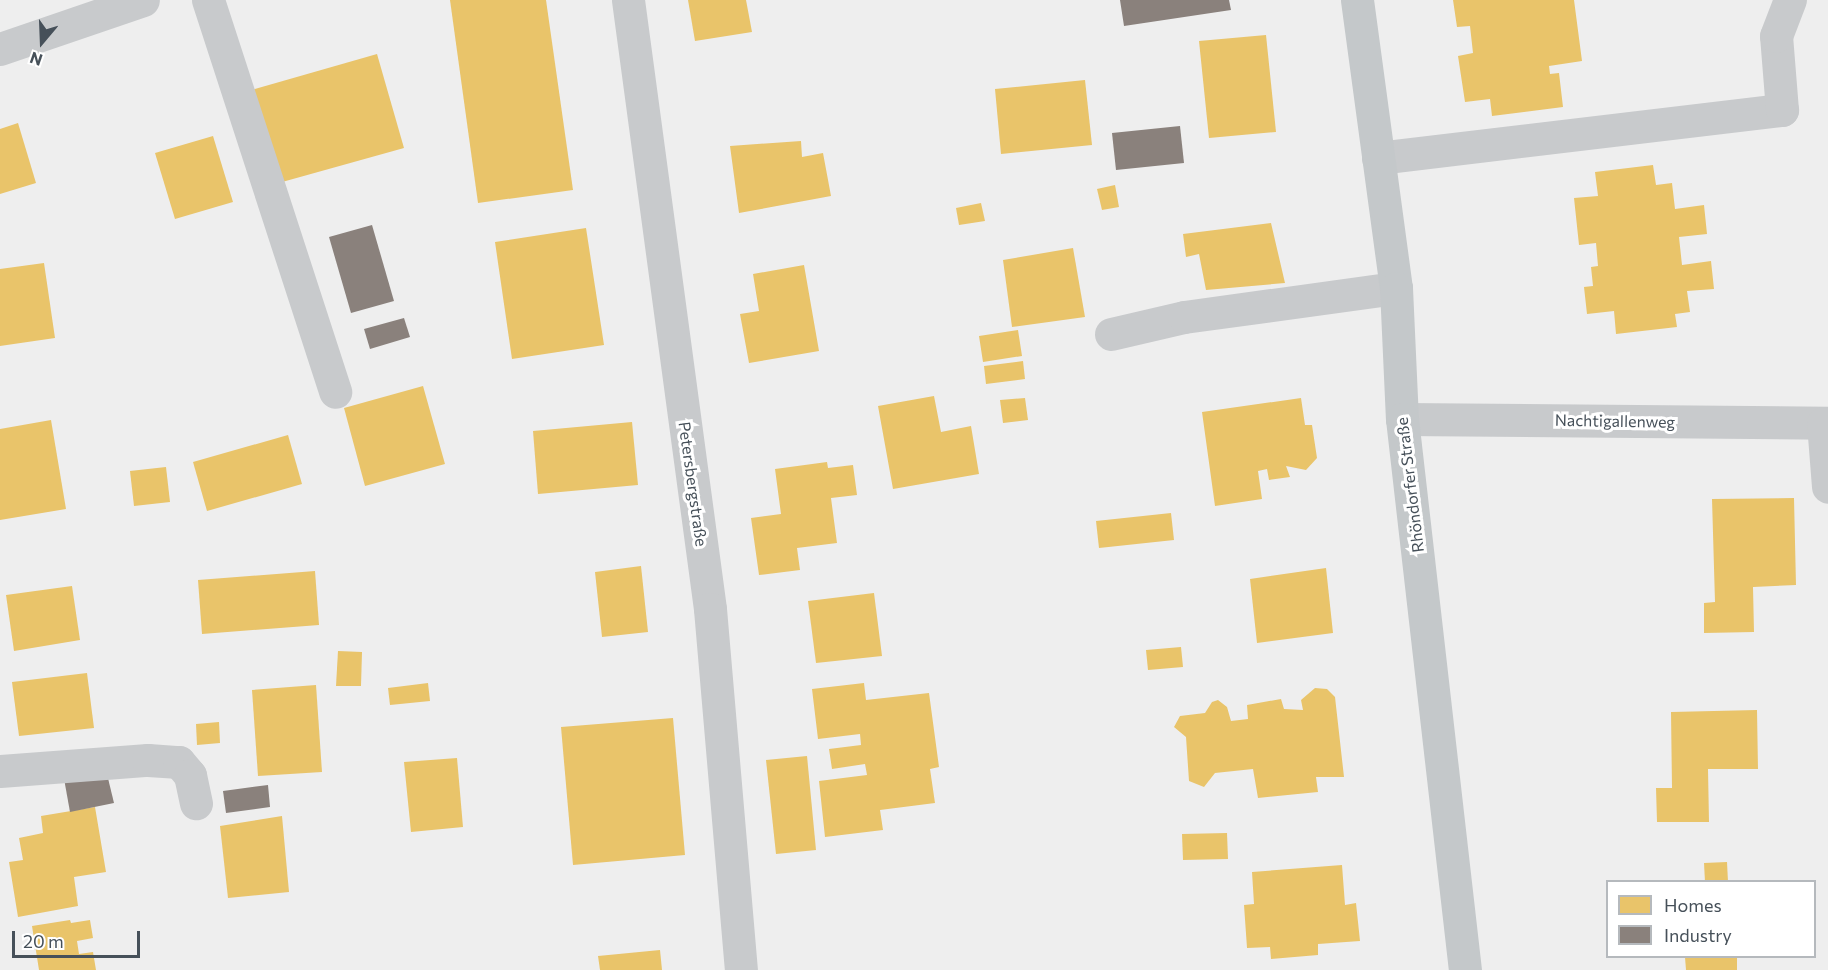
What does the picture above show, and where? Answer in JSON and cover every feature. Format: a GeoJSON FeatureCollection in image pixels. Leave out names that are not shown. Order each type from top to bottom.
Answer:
{"type":"FeatureCollection","features":[{"type":"Feature","properties":{"kind":"main road","name":"Rhöndorfer Straße"},"geometry":{"type":"LineString","coordinates":[[1357,0],[1396,288],[1402,419],[1465,970]]}},
{"type":"Feature","properties":{"kind":"street"},"geometry":{"type":"LineString","coordinates":[[0,49],[143,0]]}},
{"type":"Feature","properties":{"kind":"street"},"geometry":{"type":"LineString","coordinates":[[208,0],[335,392]]}},
{"type":"Feature","properties":{"kind":"street","name":"Petersbergstraße"},"geometry":{"type":"LineString","coordinates":[[628,0],[710,609],[741,970]]}},
{"type":"Feature","properties":{"kind":"street"},"geometry":{"type":"LineString","coordinates":[[1378,158],[1782,110],[1776,36],[1790,0]]}},
{"type":"Feature","properties":{"kind":"street"},"geometry":{"type":"LineString","coordinates":[[1111,334],[1184,317],[1396,288]]}},
{"type":"Feature","properties":{"kind":"street","name":"Nachtigallenweg"},"geometry":{"type":"LineString","coordinates":[[1402,419],[1825,423]]}},
{"type":"Feature","properties":{"kind":"street"},"geometry":{"type":"LineString","coordinates":[[1825,423],[1828,488]]}},
{"type":"Feature","properties":{"kind":"street"},"geometry":{"type":"LineString","coordinates":[[0,771],[148,760],[179,762],[190,775],[196,803]]}},
{"type":"Feature","properties":{"kind":"building: Homes"},"geometry":{"type":"Polygon","coordinates":[[[450,0],[546,0],[573,190],[478,203],[450,0]]]}},
{"type":"Feature","properties":{"kind":"building: Homes"},"geometry":{"type":"Polygon","coordinates":[[[688,0],[746,0],[752,32],[695,41],[688,0]]]}},
{"type":"Feature","properties":{"kind":"building: Homes"},"geometry":{"type":"Polygon","coordinates":[[[1453,0],[1574,0],[1582,61],[1549,66],[1550,74],[1559,73],[1563,107],[1492,116],[1490,99],[1465,102],[1458,56],[1473,53],[1470,26],[1457,27],[1453,0]]]}},
{"type":"Feature","properties":{"kind":"building: Homes"},"geometry":{"type":"Polygon","coordinates":[[[1266,35],[1276,132],[1209,138],[1199,41],[1266,35]]]}},
{"type":"Feature","properties":{"kind":"building: Homes"},"geometry":{"type":"Polygon","coordinates":[[[377,54],[404,148],[275,184],[248,91],[377,54]]]}},
{"type":"Feature","properties":{"kind":"building: Homes"},"geometry":{"type":"Polygon","coordinates":[[[1085,80],[1092,145],[1001,154],[995,89],[1085,80]]]}},
{"type":"Feature","properties":{"kind":"building: Homes"},"geometry":{"type":"Polygon","coordinates":[[[18,123],[36,183],[0,194],[0,129],[18,123]]]}},
{"type":"Feature","properties":{"kind":"building: Homes"},"geometry":{"type":"Polygon","coordinates":[[[213,136],[233,202],[175,219],[155,153],[213,136]]]}},
{"type":"Feature","properties":{"kind":"building: Homes"},"geometry":{"type":"Polygon","coordinates":[[[801,141],[802,157],[823,153],[831,196],[739,213],[730,146],[801,141]]]}},
{"type":"Feature","properties":{"kind":"building: Homes"},"geometry":{"type":"Polygon","coordinates":[[[1653,165],[1656,185],[1672,183],[1675,209],[1704,205],[1707,234],[1679,237],[1682,265],[1711,261],[1714,289],[1687,291],[1690,312],[1675,314],[1677,327],[1616,334],[1614,311],[1587,314],[1584,287],[1593,286],[1591,267],[1598,266],[1596,243],[1579,245],[1574,198],[1598,196],[1595,172],[1653,165]]]}},
{"type":"Feature","properties":{"kind":"building: Homes"},"geometry":{"type":"Polygon","coordinates":[[[1115,185],[1119,207],[1102,210],[1097,189],[1115,185]]]}},
{"type":"Feature","properties":{"kind":"building: Homes"},"geometry":{"type":"Polygon","coordinates":[[[981,203],[985,221],[959,225],[956,208],[981,203]]]}},
{"type":"Feature","properties":{"kind":"building: Homes"},"geometry":{"type":"Polygon","coordinates":[[[1271,223],[1285,283],[1206,290],[1199,254],[1186,257],[1183,234],[1271,223]]]}},
{"type":"Feature","properties":{"kind":"building: Homes"},"geometry":{"type":"Polygon","coordinates":[[[586,228],[604,345],[512,359],[495,242],[586,228]]]}},
{"type":"Feature","properties":{"kind":"building: Homes"},"geometry":{"type":"Polygon","coordinates":[[[1073,248],[1085,317],[1012,327],[1003,260],[1073,248]]]}},
{"type":"Feature","properties":{"kind":"building: Homes"},"geometry":{"type":"Polygon","coordinates":[[[44,263],[55,338],[0,346],[0,269],[44,263]]]}},
{"type":"Feature","properties":{"kind":"building: Homes"},"geometry":{"type":"Polygon","coordinates":[[[804,265],[819,351],[749,363],[740,314],[759,311],[753,274],[804,265]]]}},
{"type":"Feature","properties":{"kind":"building: Homes"},"geometry":{"type":"Polygon","coordinates":[[[1018,330],[1022,356],[983,362],[979,336],[1018,330]]]}},
{"type":"Feature","properties":{"kind":"building: Homes"},"geometry":{"type":"Polygon","coordinates":[[[1023,361],[1025,379],[986,384],[984,366],[1023,361]]]}},
{"type":"Feature","properties":{"kind":"building: Homes"},"geometry":{"type":"Polygon","coordinates":[[[423,386],[445,464],[365,486],[344,408],[423,386]]]}},
{"type":"Feature","properties":{"kind":"building: Homes"},"geometry":{"type":"Polygon","coordinates":[[[934,396],[941,432],[971,426],[979,474],[893,489],[878,406],[934,396]]]}},
{"type":"Feature","properties":{"kind":"building: Homes"},"geometry":{"type":"Polygon","coordinates":[[[1025,398],[1028,420],[1003,423],[1000,400],[1025,398]]]}},
{"type":"Feature","properties":{"kind":"building: Homes"},"geometry":{"type":"Polygon","coordinates":[[[1301,398],[1305,425],[1312,425],[1317,458],[1306,470],[1286,466],[1290,477],[1269,480],[1267,469],[1258,471],[1262,499],[1215,506],[1202,412],[1301,398]]]}},
{"type":"Feature","properties":{"kind":"building: Homes"},"geometry":{"type":"Polygon","coordinates":[[[51,420],[66,509],[0,520],[0,429],[51,420]]]}},
{"type":"Feature","properties":{"kind":"building: Homes"},"geometry":{"type":"Polygon","coordinates":[[[632,422],[638,485],[538,494],[533,431],[632,422]]]}},
{"type":"Feature","properties":{"kind":"building: Homes"},"geometry":{"type":"Polygon","coordinates":[[[288,435],[302,484],[207,511],[193,462],[288,435]]]}},
{"type":"Feature","properties":{"kind":"building: Homes"},"geometry":{"type":"Polygon","coordinates":[[[827,462],[828,468],[853,465],[857,495],[831,498],[837,543],[797,548],[800,570],[759,575],[751,518],[781,514],[775,469],[827,462]]]}},
{"type":"Feature","properties":{"kind":"building: Homes"},"geometry":{"type":"Polygon","coordinates":[[[166,467],[170,502],[134,506],[130,471],[166,467]]]}},
{"type":"Feature","properties":{"kind":"building: Homes"},"geometry":{"type":"Polygon","coordinates":[[[1794,498],[1796,585],[1753,587],[1754,632],[1704,633],[1704,603],[1715,602],[1712,499],[1794,498]]]}},
{"type":"Feature","properties":{"kind":"building: Homes"},"geometry":{"type":"Polygon","coordinates":[[[1171,513],[1174,540],[1099,548],[1096,521],[1171,513]]]}},
{"type":"Feature","properties":{"kind":"building: Homes"},"geometry":{"type":"Polygon","coordinates":[[[641,566],[648,632],[602,637],[595,572],[641,566]]]}},
{"type":"Feature","properties":{"kind":"building: Homes"},"geometry":{"type":"Polygon","coordinates":[[[1326,568],[1333,633],[1257,643],[1250,579],[1326,568]]]}},
{"type":"Feature","properties":{"kind":"building: Homes"},"geometry":{"type":"Polygon","coordinates":[[[315,571],[319,625],[202,634],[198,580],[315,571]]]}},
{"type":"Feature","properties":{"kind":"building: Homes"},"geometry":{"type":"Polygon","coordinates":[[[72,586],[80,640],[14,651],[6,595],[72,586]]]}},
{"type":"Feature","properties":{"kind":"building: Homes"},"geometry":{"type":"Polygon","coordinates":[[[874,593],[882,656],[816,663],[808,601],[874,593]]]}},
{"type":"Feature","properties":{"kind":"building: Homes"},"geometry":{"type":"Polygon","coordinates":[[[1181,647],[1183,667],[1148,670],[1146,650],[1181,647]]]}},
{"type":"Feature","properties":{"kind":"building: Homes"},"geometry":{"type":"Polygon","coordinates":[[[338,651],[362,652],[361,686],[336,686],[338,651]]]}},
{"type":"Feature","properties":{"kind":"building: Homes"},"geometry":{"type":"Polygon","coordinates":[[[87,673],[94,728],[19,736],[12,682],[87,673]]]}},
{"type":"Feature","properties":{"kind":"building: Homes"},"geometry":{"type":"Polygon","coordinates":[[[428,683],[430,701],[390,705],[388,688],[428,683]]]}},
{"type":"Feature","properties":{"kind":"building: Homes"},"geometry":{"type":"Polygon","coordinates":[[[864,683],[866,700],[929,693],[939,767],[930,769],[935,803],[880,810],[883,830],[825,837],[819,781],[867,775],[865,764],[832,769],[829,749],[861,745],[860,734],[818,739],[812,689],[864,683]]]}},
{"type":"Feature","properties":{"kind":"building: Homes"},"geometry":{"type":"Polygon","coordinates":[[[316,685],[322,772],[258,776],[252,690],[316,685]]]}},
{"type":"Feature","properties":{"kind":"building: Homes"},"geometry":{"type":"Polygon","coordinates":[[[1315,688],[1327,689],[1335,697],[1344,777],[1316,777],[1318,792],[1258,798],[1253,769],[1215,773],[1204,787],[1189,781],[1186,737],[1174,727],[1180,716],[1205,713],[1212,702],[1218,700],[1227,707],[1231,721],[1248,719],[1247,705],[1281,699],[1284,709],[1303,710],[1301,700],[1315,688]]]}},
{"type":"Feature","properties":{"kind":"building: Homes"},"geometry":{"type":"Polygon","coordinates":[[[1757,710],[1758,769],[1708,769],[1709,822],[1657,822],[1656,788],[1672,788],[1671,712],[1757,710]]]}},
{"type":"Feature","properties":{"kind":"building: Homes"},"geometry":{"type":"Polygon","coordinates":[[[673,718],[685,855],[573,865],[561,727],[673,718]]]}},
{"type":"Feature","properties":{"kind":"building: Homes"},"geometry":{"type":"Polygon","coordinates":[[[219,722],[220,743],[197,745],[196,724],[219,722]]]}},
{"type":"Feature","properties":{"kind":"building: Homes"},"geometry":{"type":"Polygon","coordinates":[[[807,756],[816,850],[776,854],[766,760],[807,756]]]}},
{"type":"Feature","properties":{"kind":"building: Homes"},"geometry":{"type":"Polygon","coordinates":[[[457,758],[463,827],[411,832],[404,762],[457,758]]]}},
{"type":"Feature","properties":{"kind":"building: Homes"},"geometry":{"type":"Polygon","coordinates":[[[95,807],[106,872],[74,877],[78,906],[18,917],[9,862],[23,860],[19,838],[43,833],[41,816],[95,807]]]}},
{"type":"Feature","properties":{"kind":"building: Homes"},"geometry":{"type":"Polygon","coordinates":[[[282,816],[289,892],[228,898],[220,826],[282,816]]]}},
{"type":"Feature","properties":{"kind":"building: Homes"},"geometry":{"type":"Polygon","coordinates":[[[1227,833],[1228,859],[1183,860],[1182,834],[1227,833]]]}},
{"type":"Feature","properties":{"kind":"building: Homes"},"geometry":{"type":"Polygon","coordinates":[[[1727,862],[1728,880],[1705,880],[1704,863],[1727,862]]]}},
{"type":"Feature","properties":{"kind":"building: Homes"},"geometry":{"type":"Polygon","coordinates":[[[1342,865],[1345,905],[1356,903],[1360,941],[1318,944],[1318,955],[1271,959],[1270,947],[1247,948],[1244,905],[1254,904],[1252,872],[1342,865]]]}},
{"type":"Feature","properties":{"kind":"building: Homes"},"geometry":{"type":"Polygon","coordinates":[[[70,920],[71,923],[90,920],[93,938],[77,941],[79,954],[93,952],[96,970],[39,970],[32,926],[70,920]]]}},
{"type":"Feature","properties":{"kind":"building: Homes"},"geometry":{"type":"Polygon","coordinates":[[[660,950],[662,970],[600,970],[598,956],[660,950]]]}},
{"type":"Feature","properties":{"kind":"building: Homes"},"geometry":{"type":"Polygon","coordinates":[[[1685,958],[1737,958],[1737,970],[1686,970],[1685,958]]]}},
{"type":"Feature","properties":{"kind":"building: Industry"},"geometry":{"type":"Polygon","coordinates":[[[1120,0],[1229,0],[1231,10],[1124,26],[1120,0]]]}},
{"type":"Feature","properties":{"kind":"building: Industry"},"geometry":{"type":"Polygon","coordinates":[[[1180,126],[1184,163],[1116,170],[1112,133],[1180,126]]]}},
{"type":"Feature","properties":{"kind":"building: Industry"},"geometry":{"type":"Polygon","coordinates":[[[372,225],[394,301],[351,313],[329,237],[372,225]]]}},
{"type":"Feature","properties":{"kind":"building: Industry"},"geometry":{"type":"Polygon","coordinates":[[[404,318],[410,337],[370,349],[364,329],[404,318]]]}},
{"type":"Feature","properties":{"kind":"building: Industry"},"geometry":{"type":"Polygon","coordinates":[[[106,770],[114,803],[70,812],[63,773],[106,770]]]}},
{"type":"Feature","properties":{"kind":"building: Industry"},"geometry":{"type":"Polygon","coordinates":[[[268,785],[270,807],[226,813],[223,791],[268,785]]]}}]}
